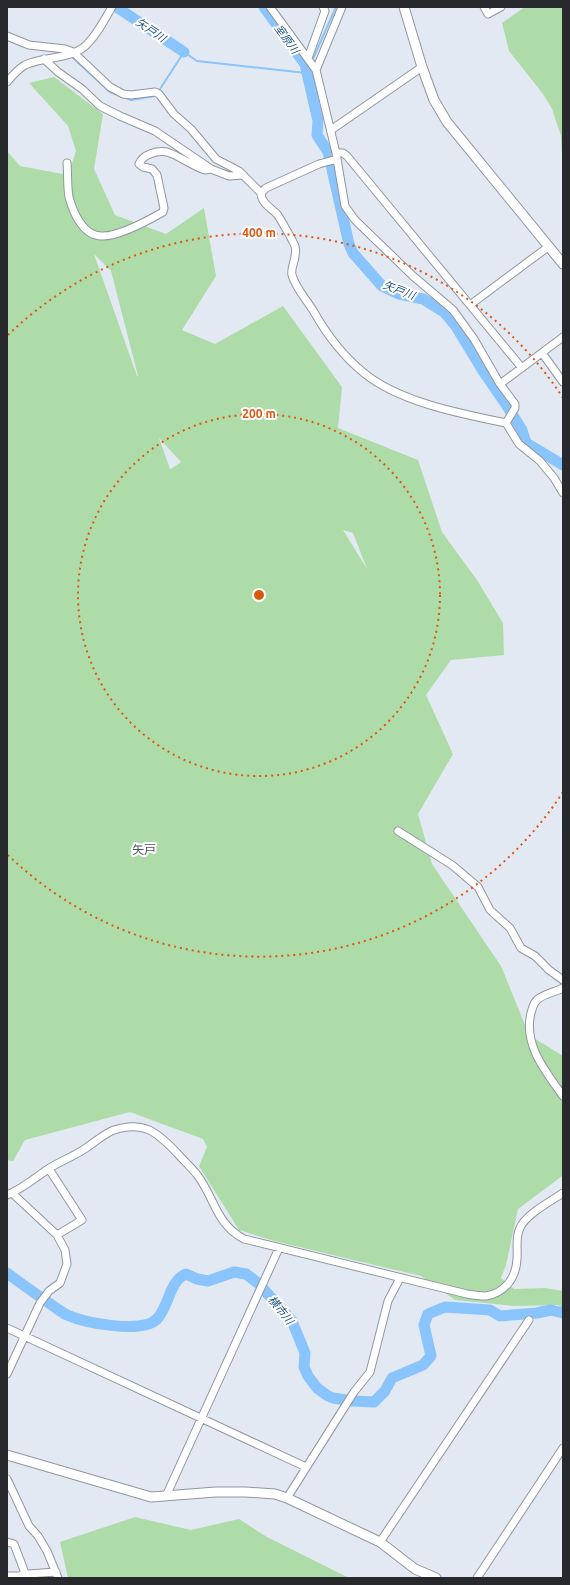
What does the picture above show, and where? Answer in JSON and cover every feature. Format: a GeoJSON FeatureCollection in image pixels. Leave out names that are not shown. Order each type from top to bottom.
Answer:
{"type":"FeatureCollection","features":[{"type":"Feature","properties":{"kind":"street"},"geometry":{"type":"LineString","coordinates":[[7,82],[14,73],[25,65],[64,57],[84,47],[94,35],[112,7]]}},
{"type":"Feature","properties":{"kind":"street"},"geometry":{"type":"LineString","coordinates":[[270,7],[314,68],[337,156],[345,206],[412,276],[453,310],[474,339],[500,384],[515,404],[515,408],[506,423]]}},
{"type":"Feature","properties":{"kind":"street"},"geometry":{"type":"LineString","coordinates":[[314,68],[342,7]]}},
{"type":"Feature","properties":{"kind":"street"},"geometry":{"type":"LineString","coordinates":[[404,7],[422,67],[434,100],[446,122],[563,264]]}},
{"type":"Feature","properties":{"kind":"street"},"geometry":{"type":"LineString","coordinates":[[484,7],[488,14],[501,7]]}},
{"type":"Feature","properties":{"kind":"street"},"geometry":{"type":"LineString","coordinates":[[308,58],[325,8]]}},
{"type":"Feature","properties":{"kind":"street"},"geometry":{"type":"LineString","coordinates":[[7,36],[29,45],[65,49],[73,52],[110,88],[122,94],[131,95],[154,92],[159,94],[174,114],[191,129],[216,160],[239,171],[261,193],[261,197],[278,215],[295,245],[296,258],[292,269],[293,277],[302,295],[324,329],[338,347],[364,373],[386,387],[412,399],[450,410],[506,423],[520,444],[540,461],[563,493]]}},
{"type":"Feature","properties":{"kind":"street"},"geometry":{"type":"LineString","coordinates":[[44,60],[82,89],[100,106],[155,131],[211,169],[230,176],[243,175]]}},
{"type":"Feature","properties":{"kind":"street"},"geometry":{"type":"LineString","coordinates":[[331,130],[422,67]]}},
{"type":"Feature","properties":{"kind":"street"},"geometry":{"type":"LineString","coordinates":[[68,163],[69,195],[74,214],[90,232],[102,236],[136,226],[163,212],[164,208],[157,175],[152,169],[140,166],[140,161],[144,157],[149,154],[166,152],[205,170],[211,169]]}},
{"type":"Feature","properties":{"kind":"street"},"geometry":{"type":"LineString","coordinates":[[261,193],[266,188],[343,153],[522,368]]}},
{"type":"Feature","properties":{"kind":"street"},"geometry":{"type":"LineString","coordinates":[[470,305],[548,246]]}},
{"type":"Feature","properties":{"kind":"street"},"geometry":{"type":"LineString","coordinates":[[500,384],[563,337]]}},
{"type":"Feature","properties":{"kind":"street"},"geometry":{"type":"LineString","coordinates":[[542,353],[563,382]]}},
{"type":"Feature","properties":{"kind":"street"},"geometry":{"type":"LineString","coordinates":[[398,832],[452,865],[478,887],[490,910],[510,928],[521,948],[534,956],[548,970],[563,980]]}},
{"type":"Feature","properties":{"kind":"street"},"geometry":{"type":"LineString","coordinates":[[563,988],[539,998],[534,1003],[530,1019],[534,1050],[540,1062],[563,1096]]}},
{"type":"Feature","properties":{"kind":"street"},"geometry":{"type":"LineString","coordinates":[[7,1374],[40,1303],[49,1291],[60,1283],[67,1264],[65,1250],[57,1235],[10,1194],[112,1130],[131,1127],[150,1130],[164,1139],[198,1176],[221,1219],[228,1228],[244,1239],[467,1294],[485,1296],[501,1291],[510,1282],[517,1259],[517,1241],[520,1227],[529,1217],[563,1193]]}},
{"type":"Feature","properties":{"kind":"street"},"geometry":{"type":"LineString","coordinates":[[49,1169],[82,1220],[57,1235]]}},
{"type":"Feature","properties":{"kind":"street"},"geometry":{"type":"LineString","coordinates":[[166,1496],[279,1248]]}},
{"type":"Feature","properties":{"kind":"street"},"geometry":{"type":"LineString","coordinates":[[287,1498],[354,1392],[370,1372],[384,1313],[388,1301],[400,1278]]}},
{"type":"Feature","properties":{"kind":"street"},"geometry":{"type":"LineString","coordinates":[[380,1542],[529,1320]]}},
{"type":"Feature","properties":{"kind":"street"},"geometry":{"type":"LineString","coordinates":[[7,1328],[306,1468]]}},
{"type":"Feature","properties":{"kind":"street"},"geometry":{"type":"LineString","coordinates":[[477,1578],[563,1448]]}},
{"type":"Feature","properties":{"kind":"street"},"geometry":{"type":"LineString","coordinates":[[7,1455],[151,1497],[216,1492],[275,1494],[287,1498],[380,1542],[415,1569],[436,1578]]}},
{"type":"Feature","properties":{"kind":"street"},"geometry":{"type":"LineString","coordinates":[[7,1576],[20,1576],[25,1573],[57,1575],[47,1550],[26,1520],[8,1481]]}},
{"type":"Feature","properties":{"kind":"street"},"geometry":{"type":"LineString","coordinates":[[7,1542],[14,1544],[25,1573]]}},
{"type":"Feature","properties":{"kind":"green space"},"geometry":{"type":"Polygon","coordinates":[[[525,7],[563,7],[563,177],[561,136],[552,109],[543,94],[509,51],[502,23],[525,7]]]}},
{"type":"Feature","properties":{"kind":"green space"},"geometry":{"type":"Polygon","coordinates":[[[54,77],[103,114],[94,169],[115,215],[166,234],[204,208],[216,276],[182,330],[215,344],[283,306],[342,387],[338,428],[418,460],[442,532],[477,580],[503,623],[504,655],[451,660],[426,695],[453,754],[418,814],[432,864],[501,966],[529,1035],[563,1056],[562,1176],[518,1209],[506,1265],[501,1278],[514,1289],[545,1288],[563,1291],[563,1309],[558,1305],[514,1306],[455,1300],[421,1276],[274,1241],[239,1230],[199,1166],[207,1147],[203,1139],[130,1112],[25,1140],[13,1161],[7,1160],[7,151],[20,166],[68,175],[76,151],[68,126],[29,83],[54,77]],[[94,254],[137,376],[138,376],[111,271],[94,254]],[[159,438],[170,469],[181,462],[159,438]],[[343,530],[367,569],[353,533],[343,530]]]}},
{"type":"Feature","properties":{"kind":"green space"},"geometry":{"type":"Polygon","coordinates":[[[135,1517],[191,1530],[239,1519],[267,1537],[349,1578],[68,1578],[60,1542],[135,1517]]]}},
{"type":"Feature","properties":{"kind":"waterway","name":"矢戸川"},"geometry":{"type":"LineString","coordinates":[[264,7],[305,64],[318,121],[317,135],[328,152],[349,244],[353,253],[382,286],[399,294],[423,299],[444,312],[455,325],[483,371],[507,406],[522,430],[526,443],[563,465]]}},
{"type":"Feature","properties":{"kind":"waterway"},"geometry":{"type":"LineString","coordinates":[[312,61],[336,7]]}},
{"type":"Feature","properties":{"kind":"waterway","name":"矢戸川"},"geometry":{"type":"LineString","coordinates":[[118,8],[184,52]]}},
{"type":"Feature","properties":{"kind":"waterway"},"geometry":{"type":"LineString","coordinates":[[7,40],[25,47]]}},
{"type":"Feature","properties":{"kind":"waterway"},"geometry":{"type":"LineString","coordinates":[[31,48],[62,52]]}},
{"type":"Feature","properties":{"kind":"waterway"},"geometry":{"type":"LineString","coordinates":[[160,89],[184,52],[197,61],[306,73],[310,65]]}},
{"type":"Feature","properties":{"kind":"waterway"},"geometry":{"type":"LineString","coordinates":[[73,58],[110,92],[131,100],[155,96]]}},
{"type":"Feature","properties":{"kind":"waterway","name":"横市川"},"geometry":{"type":"LineString","coordinates":[[7,1273],[67,1315],[99,1324],[113,1326],[139,1326],[157,1319],[161,1314],[176,1282],[180,1277],[186,1274],[197,1279],[208,1281],[234,1272],[246,1274],[258,1283],[292,1321],[305,1353],[304,1367],[308,1376],[317,1388],[333,1398],[353,1401],[374,1402],[385,1391],[392,1378],[423,1365],[431,1356],[424,1325],[428,1314],[445,1307],[490,1310],[500,1316],[537,1313],[551,1310],[563,1313]]}},
{"type":"Feature","properties":{"kind":"district","name":"矢戸"},"geometry":{"type":"Point","coordinates":[144,849]}},
{"type":"Feature","properties":{"kind":"water label","name":"室原川"},"geometry":{"type":"Point","coordinates":[287,39]}}]}
